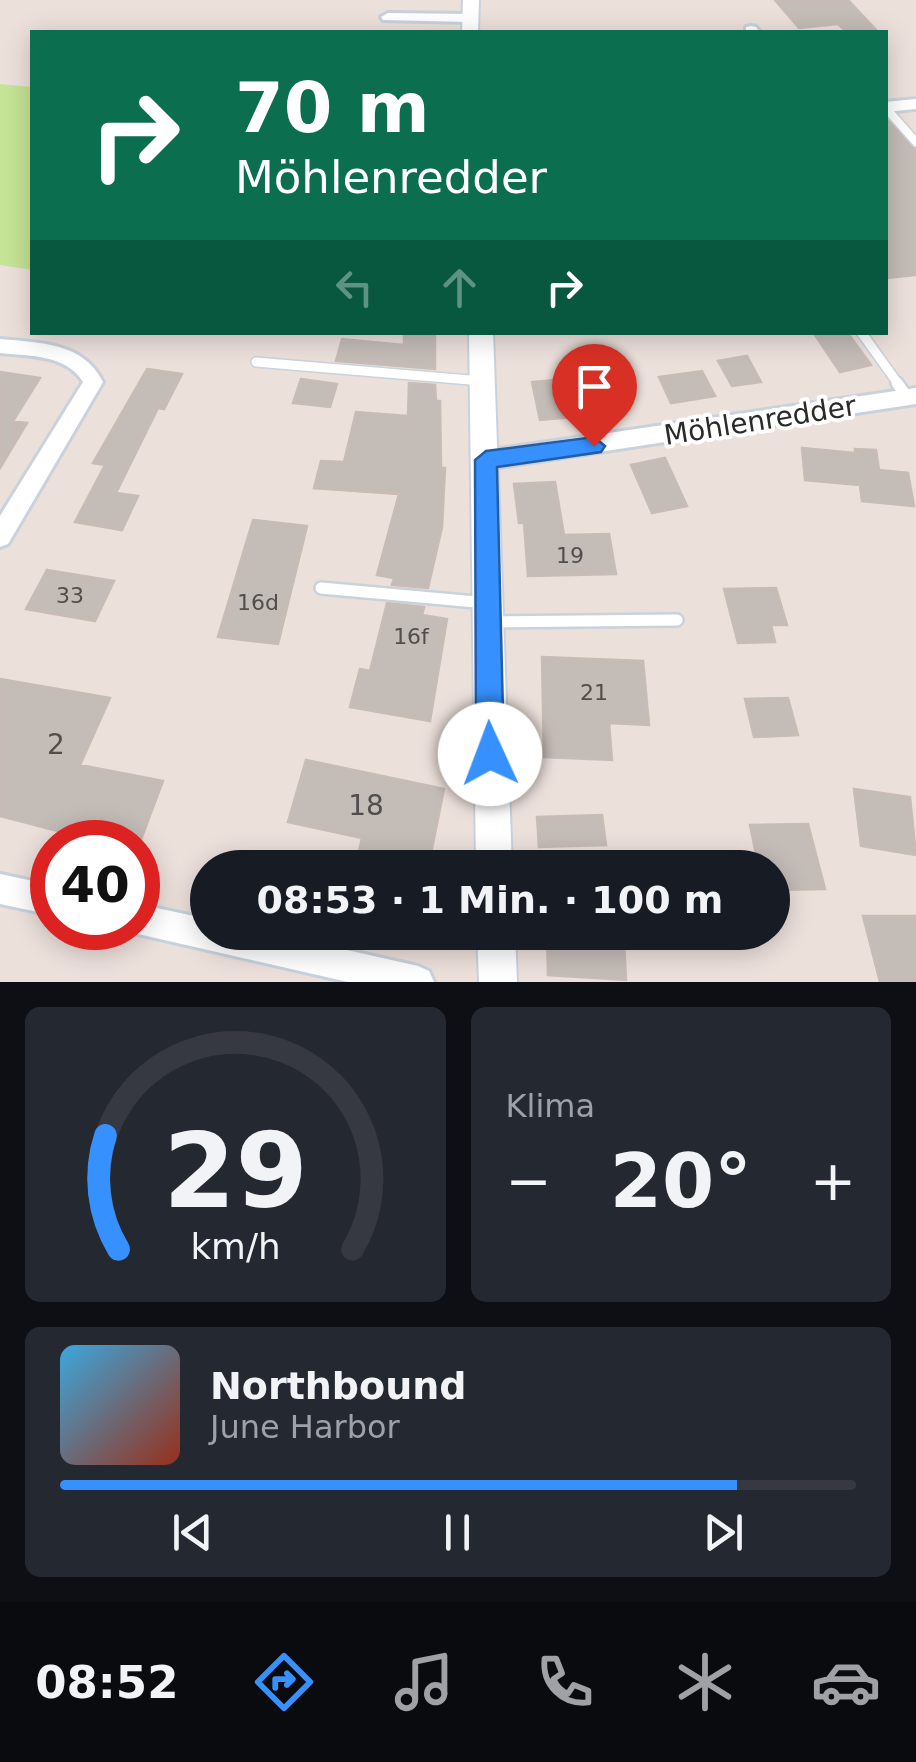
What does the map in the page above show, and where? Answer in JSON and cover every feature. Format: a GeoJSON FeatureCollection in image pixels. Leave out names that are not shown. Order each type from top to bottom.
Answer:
{"type":"FeatureCollection","features":[{"type":"Feature","properties":{"kind":"street"},"geometry":{"type":"LineString","coordinates":[[388,17],[470,16]]}},
{"type":"Feature","properties":{"kind":"street"},"geometry":{"type":"LineString","coordinates":[[888,107],[916,104]]}},
{"type":"Feature","properties":{"kind":"street"},"geometry":{"type":"LineString","coordinates":[[481,335],[494,850]]}},
{"type":"Feature","properties":{"kind":"street"},"geometry":{"type":"LineString","coordinates":[[0,346],[79,361],[90,370],[93,382],[0,536]]}},
{"type":"Feature","properties":{"kind":"street","name":"Möhlenredder"},"geometry":{"type":"LineString","coordinates":[[486,460],[912,397]]}},
{"type":"Feature","properties":{"kind":"street"},"geometry":{"type":"LineString","coordinates":[[0,888],[30,895]]}},
{"type":"Feature","properties":{"kind":"street"},"geometry":{"type":"LineString","coordinates":[[160,924],[418,982]]}},
{"type":"Feature","properties":{"kind":"street"},"geometry":{"type":"LineString","coordinates":[[497,950],[498,982]]}},
{"type":"Feature","properties":{"kind":"lane"},"geometry":{"type":"LineString","coordinates":[[888,110],[916,142]]}},
{"type":"Feature","properties":{"kind":"lane"},"geometry":{"type":"LineString","coordinates":[[863,335],[912,397]]}},
{"type":"Feature","properties":{"kind":"lane"},"geometry":{"type":"LineString","coordinates":[[256,362],[482,381]]}},
{"type":"Feature","properties":{"kind":"lane"},"geometry":{"type":"LineString","coordinates":[[321,588],[487,613],[677,620]]}},
{"type":"Feature","properties":{"kind":"green space"},"geometry":{"type":"Polygon","coordinates":[[[0,84],[30,87],[30,270],[0,265],[0,84]]]}},
{"type":"Feature","properties":{"kind":"building"},"geometry":{"type":"Polygon","coordinates":[[[775,0],[848,0],[876,30],[845,30],[838,24],[799,28],[775,0]]]}},
{"type":"Feature","properties":{"kind":"building"},"geometry":{"type":"Polygon","coordinates":[[[888,121],[916,149],[916,275],[888,278],[888,121]]]}},
{"type":"Feature","properties":{"kind":"building"},"geometry":{"type":"Polygon","coordinates":[[[404,335],[435,335],[435,369],[336,361],[342,339],[404,345],[404,335]]]}},
{"type":"Feature","properties":{"kind":"building"},"geometry":{"type":"Polygon","coordinates":[[[815,335],[849,335],[871,365],[840,372],[815,335]]]}},
{"type":"Feature","properties":{"kind":"building"},"geometry":{"type":"Polygon","coordinates":[[[747,356],[761,382],[732,386],[718,361],[747,356]]]}},
{"type":"Feature","properties":{"kind":"building"},"geometry":{"type":"Polygon","coordinates":[[[147,369],[182,374],[164,409],[158,408],[116,493],[138,496],[122,530],[75,522],[105,465],[93,463],[147,369]]]}},
{"type":"Feature","properties":{"kind":"building"},"geometry":{"type":"Polygon","coordinates":[[[702,371],[715,396],[671,403],[659,377],[702,371]]]}},
{"type":"Feature","properties":{"kind":"building"},"geometry":{"type":"Polygon","coordinates":[[[0,372],[40,378],[13,421],[27,423],[0,468],[0,372]]]}},
{"type":"Feature","properties":{"kind":"building"},"geometry":{"type":"Polygon","coordinates":[[[301,379],[337,384],[330,407],[293,403],[301,379]]]}},
{"type":"Feature","properties":{"kind":"building"},"geometry":{"type":"Polygon","coordinates":[[[565,379],[575,417],[540,420],[532,382],[565,379]]]}},
{"type":"Feature","properties":{"kind":"building"},"geometry":{"type":"Polygon","coordinates":[[[409,383],[435,385],[436,401],[440,401],[441,468],[445,468],[442,527],[428,588],[392,585],[394,578],[377,575],[399,494],[314,488],[321,461],[344,462],[356,412],[408,416],[409,383]]]}},
{"type":"Feature","properties":{"kind":"building"},"geometry":{"type":"Polygon","coordinates":[[[802,448],[855,453],[855,449],[876,450],[879,470],[908,473],[914,506],[862,501],[860,485],[805,480],[802,448]]]}},
{"type":"Feature","properties":{"kind":"building"},"geometry":{"type":"Polygon","coordinates":[[[665,458],[687,506],[652,513],[631,465],[665,458]]]}},
{"type":"Feature","properties":{"kind":"building"},"geometry":{"type":"Polygon","coordinates":[[[555,482],[564,535],[609,534],[616,574],[528,576],[524,523],[519,523],[514,484],[555,482]]]}},
{"type":"Feature","properties":{"kind":"building"},"geometry":{"type":"Polygon","coordinates":[[[253,520],[307,526],[278,644],[218,637],[253,520]]]}},
{"type":"Feature","properties":{"kind":"building"},"geometry":{"type":"Polygon","coordinates":[[[47,570],[114,581],[95,621],[26,609],[47,570]]]}},
{"type":"Feature","properties":{"kind":"building"},"geometry":{"type":"Polygon","coordinates":[[[776,588],[787,625],[771,625],[775,642],[738,643],[724,589],[776,588]]]}},
{"type":"Feature","properties":{"kind":"building"},"geometry":{"type":"Polygon","coordinates":[[[387,603],[424,607],[422,615],[447,619],[430,721],[350,707],[360,669],[370,671],[387,603]]]}},
{"type":"Feature","properties":{"kind":"building"},"geometry":{"type":"Polygon","coordinates":[[[542,657],[643,661],[649,725],[609,723],[612,760],[544,757],[542,657]]]}},
{"type":"Feature","properties":{"kind":"building"},"geometry":{"type":"Polygon","coordinates":[[[0,679],[110,698],[80,765],[163,781],[148,820],[30,820],[30,824],[0,816],[0,679]]]}},
{"type":"Feature","properties":{"kind":"building"},"geometry":{"type":"Polygon","coordinates":[[[788,698],[798,735],[754,737],[745,699],[788,698]]]}},
{"type":"Feature","properties":{"kind":"building"},"geometry":{"type":"Polygon","coordinates":[[[306,760],[444,789],[432,850],[359,850],[362,838],[288,822],[306,760]]]}},
{"type":"Feature","properties":{"kind":"building"},"geometry":{"type":"Polygon","coordinates":[[[854,789],[910,797],[916,855],[861,846],[854,789]]]}},
{"type":"Feature","properties":{"kind":"building"},"geometry":{"type":"Polygon","coordinates":[[[602,815],[606,845],[539,847],[537,817],[602,815]]]}},
{"type":"Feature","properties":{"kind":"building"},"geometry":{"type":"Polygon","coordinates":[[[808,824],[825,889],[790,890],[790,850],[755,850],[750,825],[808,824]]]}},
{"type":"Feature","properties":{"kind":"building"},"geometry":{"type":"Polygon","coordinates":[[[863,916],[916,916],[916,982],[880,982],[863,916]]]}},
{"type":"Feature","properties":{"kind":"building"},"geometry":{"type":"Polygon","coordinates":[[[547,950],[624,950],[626,980],[548,975],[547,950]]]}},
{"type":"Feature","properties":{"kind":"route"},"geometry":{"type":"LineString","coordinates":[[490,754],[486,460],[594,446]]}}]}
